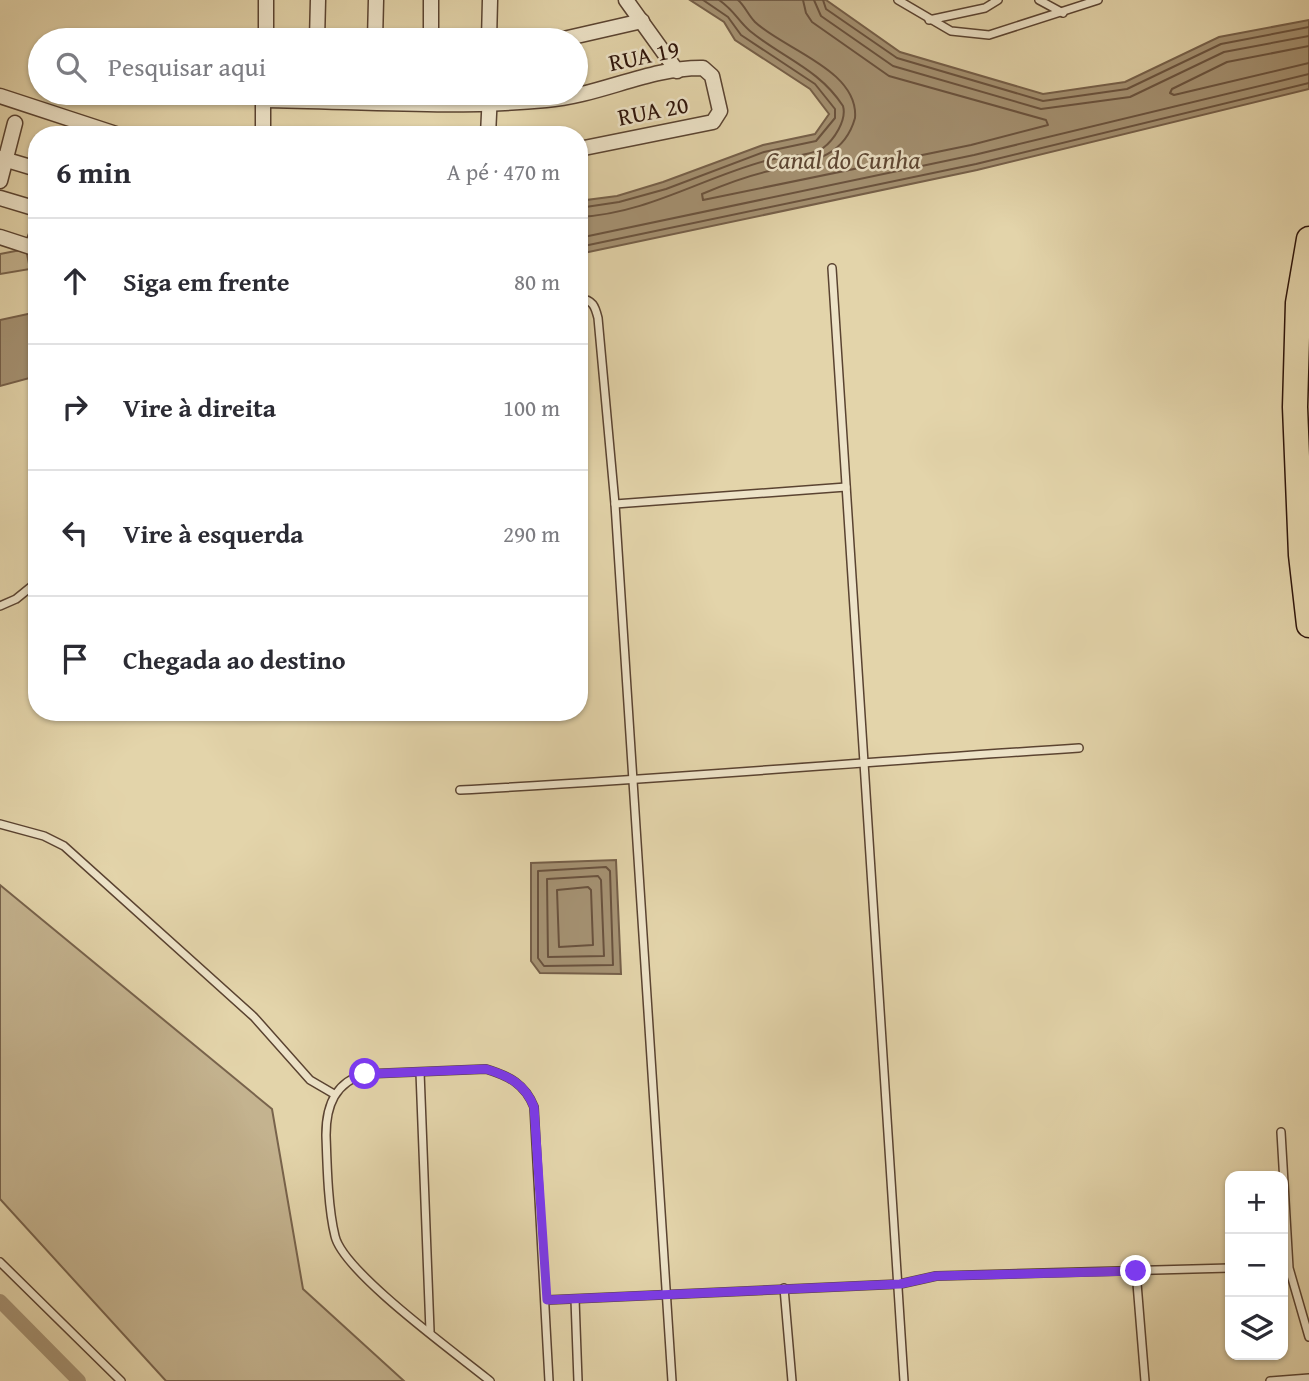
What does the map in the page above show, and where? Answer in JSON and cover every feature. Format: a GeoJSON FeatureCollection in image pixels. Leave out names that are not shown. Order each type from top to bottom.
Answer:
{"type":"FeatureCollection","features":[{"type":"Feature","properties":{"kind":"highway"},"geometry":{"type":"LineString","coordinates":[[1309,239],[1297,312],[1297,443],[1301,555],[1309,625]]}},
{"type":"Feature","properties":{"kind":"street"},"geometry":{"type":"LineString","coordinates":[[266,0],[266,28]]}},
{"type":"Feature","properties":{"kind":"street"},"geometry":{"type":"LineString","coordinates":[[317,28],[318,0]]}},
{"type":"Feature","properties":{"kind":"street"},"geometry":{"type":"LineString","coordinates":[[375,28],[376,0]]}},
{"type":"Feature","properties":{"kind":"street"},"geometry":{"type":"LineString","coordinates":[[431,0],[431,28]]}},
{"type":"Feature","properties":{"kind":"street"},"geometry":{"type":"LineString","coordinates":[[489,0],[489,28]]}},
{"type":"Feature","properties":{"kind":"street"},"geometry":{"type":"LineString","coordinates":[[626,0],[677,71]]}},
{"type":"Feature","properties":{"kind":"street"},"geometry":{"type":"LineString","coordinates":[[588,33],[642,21]]}},
{"type":"Feature","properties":{"kind":"street","name":"RUA 19"},"geometry":{"type":"LineString","coordinates":[[588,91],[700,68]]}},
{"type":"Feature","properties":{"kind":"street","name":"RUA 20"},"geometry":{"type":"LineString","coordinates":[[588,147],[713,122],[720,111],[719,98],[712,76],[700,68]]}},
{"type":"Feature","properties":{"kind":"street"},"geometry":{"type":"LineString","coordinates":[[0,96],[92,126]]}},
{"type":"Feature","properties":{"kind":"street"},"geometry":{"type":"LineString","coordinates":[[263,105],[263,126]]}},
{"type":"Feature","properties":{"kind":"street"},"geometry":{"type":"LineString","coordinates":[[488,126],[490,105]]}},
{"type":"Feature","properties":{"kind":"street"},"geometry":{"type":"LineString","coordinates":[[0,181],[3,159],[15,123]]}},
{"type":"Feature","properties":{"kind":"street"},"geometry":{"type":"LineString","coordinates":[[3,159],[28,166]]}},
{"type":"Feature","properties":{"kind":"street"},"geometry":{"type":"LineString","coordinates":[[0,198],[28,206]]}},
{"type":"Feature","properties":{"kind":"street"},"geometry":{"type":"LineString","coordinates":[[0,237],[28,246]]}},
{"type":"Feature","properties":{"kind":"lane"},"geometry":{"type":"LineString","coordinates":[[898,0],[929,21],[965,35],[989,35],[1093,1]]}},
{"type":"Feature","properties":{"kind":"lane"},"geometry":{"type":"LineString","coordinates":[[929,21],[978,10],[998,0]]}},
{"type":"Feature","properties":{"kind":"lane"},"geometry":{"type":"LineString","coordinates":[[1039,0],[1063,13]]}},
{"type":"Feature","properties":{"kind":"lane"},"geometry":{"type":"LineString","coordinates":[[831,268],[900,1284],[904,1381]]}},
{"type":"Feature","properties":{"kind":"lane"},"geometry":{"type":"LineString","coordinates":[[588,299],[595,306],[598,318],[615,504],[672,1381]]}},
{"type":"Feature","properties":{"kind":"lane"},"geometry":{"type":"LineString","coordinates":[[615,504],[846,487]]}},
{"type":"Feature","properties":{"kind":"lane"},"geometry":{"type":"LineString","coordinates":[[0,606],[28,589]]}},
{"type":"Feature","properties":{"kind":"lane"},"geometry":{"type":"LineString","coordinates":[[460,790],[632,781],[865,761],[1079,748]]}},
{"type":"Feature","properties":{"kind":"lane"},"geometry":{"type":"LineString","coordinates":[[0,824],[44,836],[64,846],[254,1017],[310,1080],[334,1094]]}},
{"type":"Feature","properties":{"kind":"lane"},"geometry":{"type":"LineString","coordinates":[[490,1381],[353,1265],[335,1238],[326,1136],[327,1117],[334,1094],[351,1078],[486,1069],[505,1074],[528,1092],[534,1107],[547,1300],[549,1381]]}},
{"type":"Feature","properties":{"kind":"lane"},"geometry":{"type":"LineString","coordinates":[[420,1072],[430,1331]]}},
{"type":"Feature","properties":{"kind":"lane"},"geometry":{"type":"LineString","coordinates":[[1281,1132],[1285,1234]]}},
{"type":"Feature","properties":{"kind":"lane"},"geometry":{"type":"LineString","coordinates":[[0,1262],[121,1381]]}},
{"type":"Feature","properties":{"kind":"lane"},"geometry":{"type":"LineString","coordinates":[[547,1300],[900,1284],[936,1276],[1225,1268]]}},
{"type":"Feature","properties":{"kind":"lane"},"geometry":{"type":"LineString","coordinates":[[1136,1271],[1145,1381]]}},
{"type":"Feature","properties":{"kind":"lane"},"geometry":{"type":"LineString","coordinates":[[1288,1274],[1309,1337]]}},
{"type":"Feature","properties":{"kind":"lane"},"geometry":{"type":"LineString","coordinates":[[784,1288],[792,1381]]}},
{"type":"Feature","properties":{"kind":"lane"},"geometry":{"type":"LineString","coordinates":[[575,1299],[578,1381]]}},
{"type":"Feature","properties":{"kind":"lane"},"geometry":{"type":"LineString","coordinates":[[1270,1381],[1309,1378]]}},
{"type":"Feature","properties":{"kind":"shaded area"},"geometry":{"type":"Polygon","coordinates":[[[26,249],[28,269],[0,274],[0,254],[26,249]]]}},
{"type":"Feature","properties":{"kind":"shaded area"},"geometry":{"type":"Polygon","coordinates":[[[0,885],[272,1109],[303,1289],[404,1381],[166,1381],[0,1199],[0,885]]]}},
{"type":"Feature","properties":{"kind":"water","name":"Canal do Cunha"},"geometry":{"type":"Polygon","coordinates":[[[690,0],[826,0],[900,52],[1043,94],[1125,82],[1219,37],[1309,20],[1309,89],[977,170],[588,252],[588,200],[617,196],[763,145],[815,134],[829,114],[810,89],[735,40],[724,22],[690,0]]]}},
{"type":"Feature","properties":{"kind":"water"},"geometry":{"type":"Polygon","coordinates":[[[28,314],[28,378],[0,386],[0,320],[28,314]]]}},
{"type":"Feature","properties":{"kind":"water"},"geometry":{"type":"Polygon","coordinates":[[[616,860],[621,974],[540,973],[531,961],[531,863],[616,860]]]}},
{"type":"Feature","properties":{"kind":"waterway"},"geometry":{"type":"LineString","coordinates":[[0,1301],[79,1381]]}},
{"type":"Feature","properties":{"kind":"route"},"geometry":{"type":"LineString","coordinates":[[365,1074],[486,1069],[505,1074],[528,1092],[534,1107],[547,1300],[900,1284],[936,1276],[1136,1271]]}}]}
